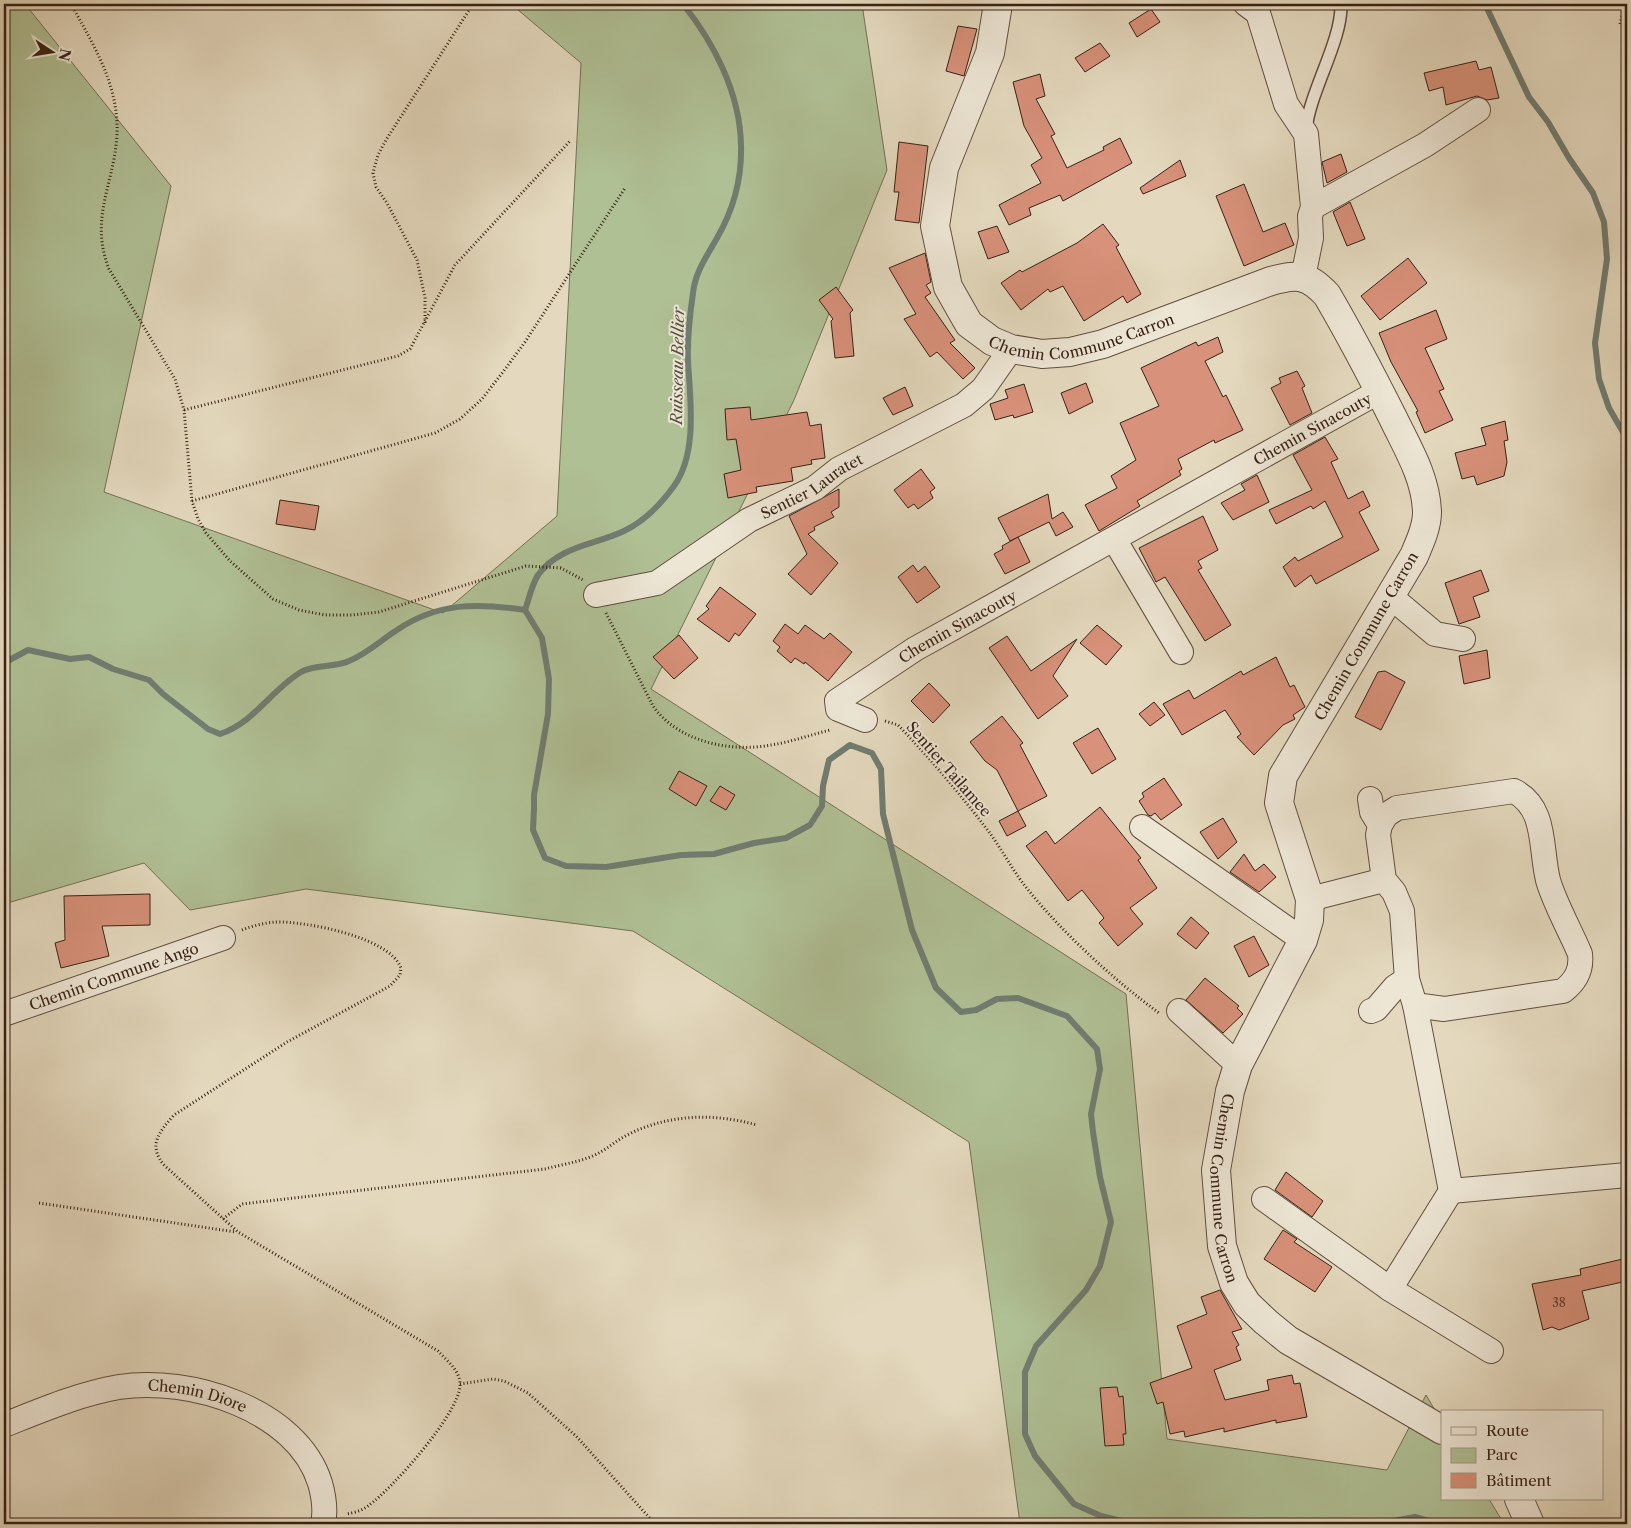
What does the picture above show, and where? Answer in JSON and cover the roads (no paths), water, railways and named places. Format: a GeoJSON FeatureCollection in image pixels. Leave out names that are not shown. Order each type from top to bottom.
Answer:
{"type":"FeatureCollection","features":[{"type":"Feature","properties":{"kind":"street","name":"Chemin Commune Carron"},"geometry":{"type":"LineString","coordinates":[[998,4],[990,53],[944,168],[935,226],[948,287],[969,324],[992,342],[1010,350],[1042,354],[1070,352],[1103,344],[1268,282],[1288,276],[1303,277],[1316,282],[1327,295],[1380,391],[1420,473],[1425,492],[1427,514],[1423,534],[1414,556],[1284,776],[1279,803],[1310,898],[1309,920],[1303,940],[1238,1065],[1224,1117],[1216,1170],[1222,1246],[1234,1283],[1247,1304],[1288,1340],[1441,1429]]}},
{"type":"Feature","properties":{"kind":"street"},"geometry":{"type":"LineString","coordinates":[[1246,4],[1258,14],[1286,104],[1306,134],[1313,207],[1310,216],[1311,238],[1303,277]]}},
{"type":"Feature","properties":{"kind":"street"},"geometry":{"type":"LineString","coordinates":[[1313,207],[1425,145],[1478,110]]}},
{"type":"Feature","properties":{"kind":"street","name":"Sentier Lauratet"},"geometry":{"type":"LineString","coordinates":[[596,595],[657,583],[748,520],[816,488],[839,469],[964,405],[983,389],[1010,350]]}},
{"type":"Feature","properties":{"kind":"street","name":"Chemin Sinacouty"},"geometry":{"type":"LineString","coordinates":[[865,720],[838,709],[837,701],[915,649],[1380,391]]}},
{"type":"Feature","properties":{"kind":"street"},"geometry":{"type":"LineString","coordinates":[[1114,539],[1181,652]]}},
{"type":"Feature","properties":{"kind":"street"},"geometry":{"type":"LineString","coordinates":[[1391,597],[1435,634],[1463,639]]}},
{"type":"Feature","properties":{"kind":"street"},"geometry":{"type":"LineString","coordinates":[[1390,1288],[1451,1191],[1415,1005],[1408,979],[1402,911],[1394,892],[1384,880],[1378,835],[1380,825],[1386,815],[1397,808],[1514,791],[1524,796],[1532,804],[1537,815],[1548,881],[1580,954],[1582,966],[1570,985],[1563,991],[1444,1009],[1415,1005]]}},
{"type":"Feature","properties":{"kind":"street"},"geometry":{"type":"LineString","coordinates":[[1370,799],[1372,812],[1380,825]]}},
{"type":"Feature","properties":{"kind":"street"},"geometry":{"type":"LineString","coordinates":[[1142,827],[1303,940]]}},
{"type":"Feature","properties":{"kind":"street"},"geometry":{"type":"LineString","coordinates":[[1310,898],[1384,880]]}},
{"type":"Feature","properties":{"kind":"street","name":"Chemin Commune Ango"},"geometry":{"type":"LineString","coordinates":[[4,1014],[223,938]]}},
{"type":"Feature","properties":{"kind":"street"},"geometry":{"type":"LineString","coordinates":[[1371,1011],[1376,1009],[1394,987],[1408,979]]}},
{"type":"Feature","properties":{"kind":"street"},"geometry":{"type":"LineString","coordinates":[[1173,1015],[1238,1065]]}},
{"type":"Feature","properties":{"kind":"street"},"geometry":{"type":"LineString","coordinates":[[1451,1191],[1627,1175]]}},
{"type":"Feature","properties":{"kind":"street"},"geometry":{"type":"LineString","coordinates":[[1264,1200],[1390,1288],[1491,1351]]}},
{"type":"Feature","properties":{"kind":"street","name":"Chemin Diore"},"geometry":{"type":"LineString","coordinates":[[4,1425],[70,1398],[120,1387],[159,1385],[195,1390],[235,1403],[270,1420],[288,1433],[304,1450],[317,1472],[324,1496],[323,1522]]}},
{"type":"Feature","properties":{"kind":"street"},"geometry":{"type":"LineString","coordinates":[[1519,1500],[1530,1524]]}},
{"type":"Feature","properties":{"kind":"lane"},"geometry":{"type":"LineString","coordinates":[[1306,134],[1309,112],[1336,30],[1341,4]]}},
{"type":"Feature","properties":{"kind":"waterway","name":"Ruisseau Bellier"},"geometry":{"type":"LineString","coordinates":[[525,610],[532,587],[538,575],[547,565],[556,558],[578,547],[624,531],[646,517],[658,506],[674,486],[682,473],[687,458],[691,425],[688,344],[694,285],[702,264],[723,227],[732,205],[740,170],[741,145],[736,107],[723,70],[705,35],[683,4]]}},
{"type":"Feature","properties":{"kind":"waterway"},"geometry":{"type":"LineString","coordinates":[[1485,4],[1529,97],[1548,122],[1569,158],[1593,193],[1604,222],[1607,259],[1595,343],[1599,379],[1609,408],[1627,439]]}},
{"type":"Feature","properties":{"kind":"waterway"},"geometry":{"type":"LineString","coordinates":[[4,663],[28,650],[70,659],[89,657],[113,669],[149,680],[163,694],[208,729],[220,734],[243,722],[290,679],[301,672],[312,668],[337,665],[356,658],[397,630],[428,614],[459,607],[475,606],[525,610],[542,638],[549,679],[548,714],[534,795],[533,830],[545,858],[566,866],[606,867],[681,855],[714,854],[754,843],[786,838],[810,825],[822,806],[823,786],[829,760],[850,745],[872,753],[881,769],[883,814],[912,930],[936,988],[961,1012],[976,1010],[997,999],[1018,998],[1067,1016],[1097,1049],[1100,1069],[1091,1114],[1100,1177],[1111,1222],[1100,1266],[1086,1290],[1036,1346],[1025,1372],[1025,1434],[1035,1456],[1074,1504],[1101,1516],[1134,1524]]}},
{"type":"Feature","properties":{"kind":"waterway"},"geometry":{"type":"LineString","coordinates":[[1377,1524],[1415,1517],[1439,1524]]}}]}
